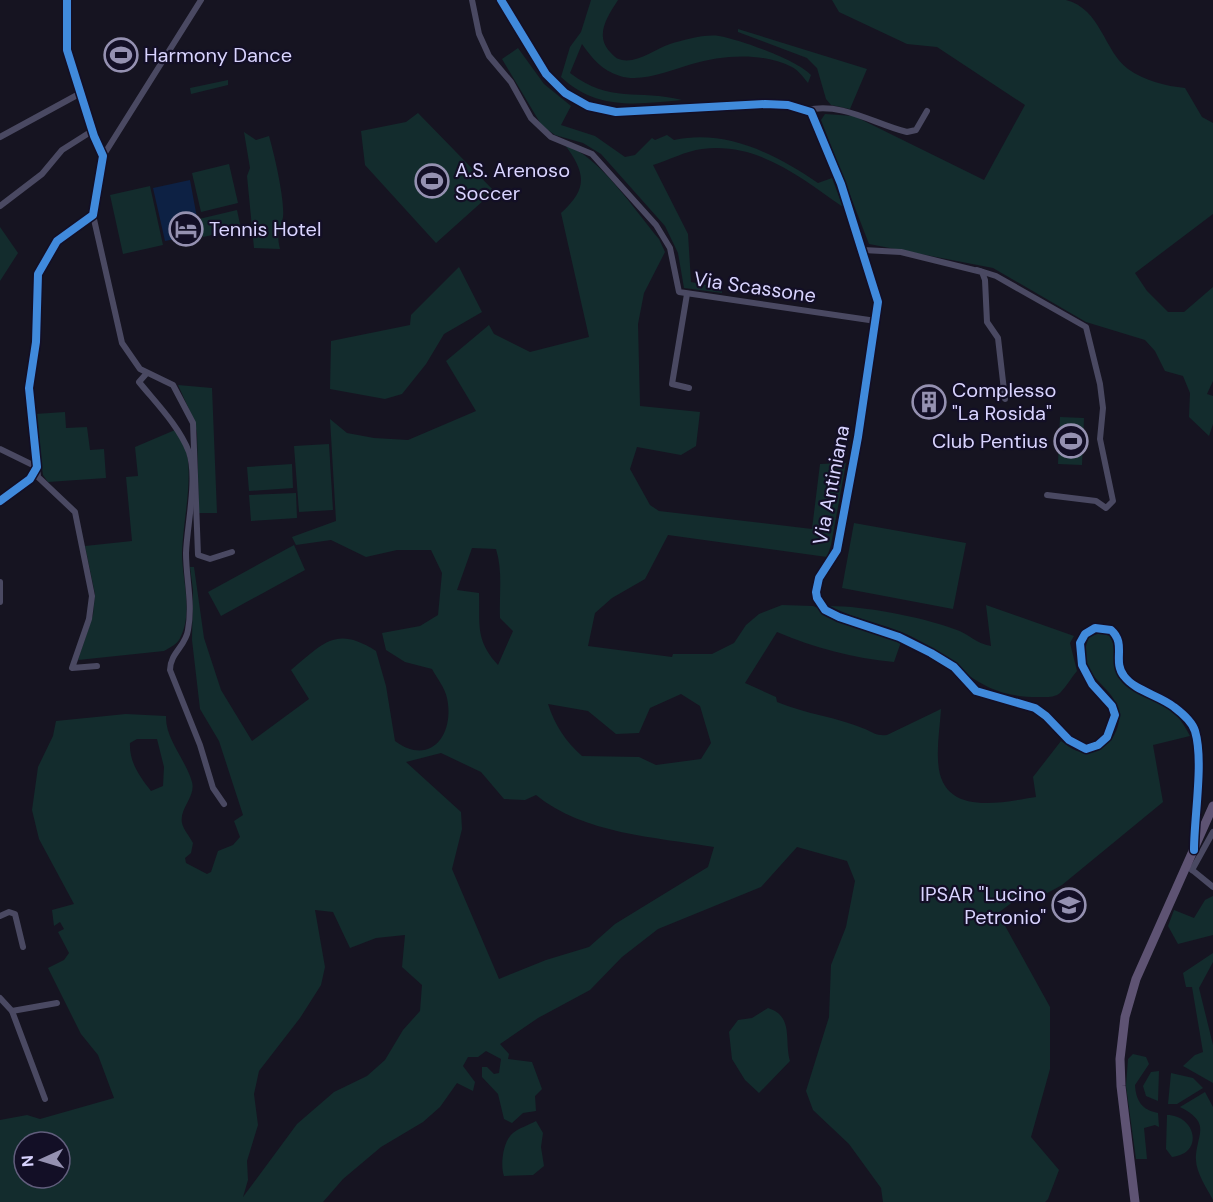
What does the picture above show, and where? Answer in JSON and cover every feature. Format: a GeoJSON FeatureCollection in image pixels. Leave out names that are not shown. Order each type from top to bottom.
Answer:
{"type":"FeatureCollection","features":[{"type":"Feature","properties":{"kind":"main road"},"geometry":{"type":"LineString","coordinates":[[1135,1202],[1121,1086],[1120,1059],[1125,1017],[1136,979],[1189,867],[1213,806]]}},
{"type":"Feature","properties":{"kind":"street"},"geometry":{"type":"LineString","coordinates":[[67,0],[65,43],[92,131],[103,156]]}},
{"type":"Feature","properties":{"kind":"street"},"geometry":{"type":"LineString","coordinates":[[201,0],[103,156],[93,215],[118,333],[129,355],[146,374],[173,385],[193,423],[198,555],[210,559],[232,552]]}},
{"type":"Feature","properties":{"kind":"street","name":"Via Scassone"},"geometry":{"type":"LineString","coordinates":[[472,0],[479,34],[489,56],[511,82],[537,126],[551,137],[584,149],[597,159],[663,234],[672,258],[677,288],[687,294],[876,321]]}},
{"type":"Feature","properties":{"kind":"street"},"geometry":{"type":"LineString","coordinates":[[501,0],[520,34],[550,78],[565,93],[588,106],[616,112],[765,105],[807,110],[819,107],[855,113],[907,132],[916,130],[927,111]]}},
{"type":"Feature","properties":{"kind":"street"},"geometry":{"type":"LineString","coordinates":[[0,137],[80,94]]}},
{"type":"Feature","properties":{"kind":"street","name":"Via Antiniana"},"geometry":{"type":"LineString","coordinates":[[807,110],[813,115],[841,184],[875,286],[876,321],[837,550],[817,586],[816,592],[820,603],[825,610],[839,617],[899,638],[931,653],[954,667],[976,691],[1035,708],[1046,716],[1069,741],[1086,748],[1098,745],[1107,737],[1114,716],[1112,706],[1092,684],[1082,665],[1080,644],[1085,634],[1095,628],[1111,630],[1119,640],[1119,664],[1125,677],[1131,684],[1165,699],[1191,723],[1195,732],[1197,762],[1194,850]]}},
{"type":"Feature","properties":{"kind":"street"},"geometry":{"type":"LineString","coordinates":[[0,206],[42,174],[62,150],[92,131]]}},
{"type":"Feature","properties":{"kind":"street"},"geometry":{"type":"LineString","coordinates":[[93,215],[57,241],[38,274],[36,342],[29,387],[38,477],[75,512],[92,596],[89,619],[72,668],[97,666]]}},
{"type":"Feature","properties":{"kind":"street"},"geometry":{"type":"LineString","coordinates":[[863,250],[901,252],[996,276],[1086,327],[1100,384],[1103,408],[1100,439],[1113,501],[1106,508],[1096,501],[1047,495]]}},
{"type":"Feature","properties":{"kind":"street"},"geometry":{"type":"LineString","coordinates":[[977,270],[982,272],[985,280],[987,322],[998,338],[1005,399]]}},
{"type":"Feature","properties":{"kind":"street"},"geometry":{"type":"LineString","coordinates":[[687,294],[672,384],[689,387]]}},
{"type":"Feature","properties":{"kind":"street"},"geometry":{"type":"LineString","coordinates":[[146,374],[139,382],[178,431],[190,461],[186,551],[190,589],[189,629],[171,659],[170,670],[201,745],[213,788],[225,804]]}},
{"type":"Feature","properties":{"kind":"street"},"geometry":{"type":"LineString","coordinates":[[0,448],[37,467]]}},
{"type":"Feature","properties":{"kind":"street"},"geometry":{"type":"LineString","coordinates":[[0,501],[30,479],[37,467]]}},
{"type":"Feature","properties":{"kind":"street"},"geometry":{"type":"LineString","coordinates":[[0,582],[0,602]]}},
{"type":"Feature","properties":{"kind":"street"},"geometry":{"type":"LineString","coordinates":[[1213,832],[1189,867],[1213,887]]}},
{"type":"Feature","properties":{"kind":"street"},"geometry":{"type":"LineString","coordinates":[[0,916],[9,912],[15,914],[23,947]]}},
{"type":"Feature","properties":{"kind":"street"},"geometry":{"type":"LineString","coordinates":[[0,998],[12,1011],[45,1099]]}},
{"type":"Feature","properties":{"kind":"street"},"geometry":{"type":"LineString","coordinates":[[12,1011],[57,1003]]}},
{"type":"Feature","properties":{"kind":"green space"},"geometry":{"type":"Polygon","coordinates":[[[591,0],[618,0],[606,20],[603,40],[606,47],[620,60],[634,59],[688,39],[719,36],[768,51],[794,63],[811,75],[808,83],[801,74],[781,62],[742,56],[692,64],[656,75],[629,78],[602,67],[582,44],[570,73],[584,83],[611,92],[682,100],[618,103],[589,96],[561,77],[570,47],[581,32],[591,0]]]}},
{"type":"Feature","properties":{"kind":"green space"},"geometry":{"type":"Polygon","coordinates":[[[832,0],[1066,0],[1087,12],[1095,21],[1113,52],[1128,69],[1156,82],[1185,88],[1202,117],[1213,123],[1213,214],[1135,273],[1147,291],[1168,312],[1184,312],[1213,287],[1213,381],[1207,394],[1213,396],[1213,424],[1209,436],[1189,417],[1190,393],[1183,376],[1165,371],[1155,351],[1145,340],[1086,322],[993,268],[869,244],[821,120],[825,114],[854,116],[984,180],[1025,105],[937,47],[907,44],[839,12],[832,0]]]}},
{"type":"Feature","properties":{"kind":"green space"},"geometry":{"type":"Polygon","coordinates":[[[738,29],[867,69],[850,109],[831,105],[826,99],[817,68],[807,58],[738,32],[738,29]]]}},
{"type":"Feature","properties":{"kind":"green space"},"geometry":{"type":"Polygon","coordinates":[[[518,48],[544,84],[571,106],[561,125],[595,136],[625,157],[635,155],[652,138],[655,140],[667,135],[674,140],[713,138],[732,141],[750,146],[785,162],[818,183],[832,178],[843,207],[811,184],[777,164],[742,151],[722,148],[702,149],[653,165],[688,234],[691,282],[722,288],[722,293],[684,288],[678,253],[665,226],[601,154],[583,143],[555,135],[542,126],[502,59],[518,48]]]}},
{"type":"Feature","properties":{"kind":"green space"},"geometry":{"type":"Polygon","coordinates":[[[228,80],[228,85],[191,94],[190,88],[228,80]]]}},
{"type":"Feature","properties":{"kind":"green space","name":"A.S. Arenoso Soccer"},"geometry":{"type":"Polygon","coordinates":[[[418,113],[494,191],[436,243],[365,165],[361,131],[406,122],[418,113]]]}},
{"type":"Feature","properties":{"kind":"green space"},"geometry":{"type":"Polygon","coordinates":[[[244,132],[256,140],[269,136],[283,209],[278,236],[280,249],[254,248],[247,176],[250,168],[244,132]]]}},
{"type":"Feature","properties":{"kind":"green space"},"geometry":{"type":"Polygon","coordinates":[[[565,145],[591,160],[604,172],[659,239],[665,252],[644,293],[638,324],[640,406],[700,412],[696,446],[681,455],[637,447],[630,469],[650,505],[659,511],[812,529],[820,464],[846,463],[827,557],[668,535],[645,579],[612,598],[595,613],[588,646],[672,657],[673,654],[712,654],[734,643],[746,625],[759,614],[782,605],[813,606],[901,642],[894,662],[834,652],[777,632],[745,683],[776,697],[777,702],[843,721],[881,735],[887,735],[941,709],[938,760],[941,778],[949,791],[960,798],[974,802],[1005,802],[1036,797],[1033,777],[1061,741],[1077,751],[1086,752],[1094,751],[1109,742],[1118,728],[1118,710],[1112,696],[1092,674],[1085,657],[1089,637],[1100,633],[1110,636],[1114,647],[1117,672],[1123,682],[1132,689],[1165,704],[1174,712],[1190,736],[1153,745],[1163,802],[1062,885],[1040,897],[1026,892],[998,913],[1050,1007],[1050,1069],[1031,1137],[1059,1170],[1048,1199],[1045,1202],[883,1202],[881,1188],[849,1144],[813,1110],[806,1091],[829,1017],[831,965],[846,927],[855,881],[847,861],[797,847],[761,887],[658,929],[622,957],[590,990],[538,1018],[500,1044],[509,1054],[508,1059],[532,1062],[542,1089],[535,1096],[536,1111],[523,1113],[512,1123],[504,1119],[498,1094],[482,1077],[482,1067],[487,1067],[494,1074],[499,1073],[501,1059],[486,1051],[478,1057],[468,1057],[463,1066],[475,1082],[473,1091],[457,1083],[440,1107],[423,1122],[381,1147],[343,1179],[323,1202],[0,1202],[0,1120],[27,1115],[40,1119],[114,1098],[98,1055],[81,1034],[48,968],[64,960],[69,953],[58,932],[64,929],[60,922],[54,926],[52,910],[74,904],[39,839],[32,810],[38,767],[53,736],[56,721],[126,714],[166,716],[172,741],[193,787],[182,818],[184,828],[193,843],[191,853],[185,858],[186,863],[207,874],[211,872],[218,851],[233,845],[240,837],[234,821],[243,815],[219,741],[200,709],[192,640],[193,590],[190,567],[194,567],[204,638],[221,690],[252,741],[309,699],[291,670],[312,652],[330,641],[350,639],[376,651],[386,686],[395,741],[408,748],[419,750],[429,749],[437,743],[447,724],[447,698],[443,687],[432,669],[405,662],[386,650],[382,633],[420,626],[438,615],[442,573],[431,550],[397,550],[366,557],[331,540],[296,545],[292,537],[336,521],[330,419],[347,433],[374,438],[408,440],[476,411],[446,361],[489,325],[494,334],[530,352],[589,337],[561,213],[580,188],[580,172],[565,145]],[[472,548],[457,590],[479,593],[479,623],[482,640],[498,665],[513,631],[500,618],[500,575],[496,549],[472,548]],[[681,694],[650,708],[639,733],[616,734],[588,711],[548,704],[561,732],[582,756],[639,757],[656,765],[701,759],[711,743],[700,706],[681,694]],[[137,739],[130,743],[131,757],[136,769],[151,791],[163,786],[164,767],[157,739],[137,739]],[[441,753],[406,762],[461,812],[462,829],[452,869],[499,979],[546,960],[589,947],[615,924],[708,867],[714,847],[621,832],[598,826],[555,808],[536,795],[525,800],[504,799],[481,772],[441,753]],[[315,910],[325,967],[321,985],[300,1018],[259,1071],[254,1094],[258,1125],[247,1161],[248,1180],[243,1197],[297,1124],[334,1092],[367,1076],[385,1060],[403,1030],[420,1011],[422,985],[402,967],[405,935],[376,938],[350,948],[333,912],[315,910]]]}},
{"type":"Feature","properties":{"kind":"green space"},"geometry":{"type":"Polygon","coordinates":[[[229,164],[238,203],[201,212],[192,173],[229,164]]]}},
{"type":"Feature","properties":{"kind":"green space"},"geometry":{"type":"Polygon","coordinates":[[[150,186],[163,245],[123,254],[110,195],[150,186]]]}},
{"type":"Feature","properties":{"kind":"green space"},"geometry":{"type":"Polygon","coordinates":[[[237,210],[241,229],[203,237],[199,219],[237,210]]]}},
{"type":"Feature","properties":{"kind":"green space"},"geometry":{"type":"Polygon","coordinates":[[[0,227],[18,253],[0,281],[0,227]]]}},
{"type":"Feature","properties":{"kind":"green space"},"geometry":{"type":"Polygon","coordinates":[[[459,267],[482,312],[444,334],[426,364],[402,394],[385,399],[330,389],[331,341],[410,325],[411,315],[459,267]]]}},
{"type":"Feature","properties":{"kind":"green space"},"geometry":{"type":"Polygon","coordinates":[[[178,385],[212,388],[217,513],[199,513],[197,433],[194,420],[178,385]]]}},
{"type":"Feature","properties":{"kind":"green space"},"geometry":{"type":"Polygon","coordinates":[[[65,412],[66,428],[87,427],[90,450],[104,449],[106,478],[48,482],[43,475],[35,414],[65,412]]]}},
{"type":"Feature","properties":{"kind":"green space","name":"Club Pentius"},"geometry":{"type":"Polygon","coordinates":[[[1060,417],[1084,418],[1082,465],[1058,464],[1060,417]]]}},
{"type":"Feature","properties":{"kind":"green space"},"geometry":{"type":"Polygon","coordinates":[[[175,430],[186,452],[189,472],[182,553],[187,606],[180,639],[164,651],[78,660],[93,615],[95,594],[85,546],[132,541],[126,477],[138,476],[135,447],[175,430]]]}},
{"type":"Feature","properties":{"kind":"green space"},"geometry":{"type":"Polygon","coordinates":[[[329,444],[333,510],[299,512],[294,446],[329,444]]]}},
{"type":"Feature","properties":{"kind":"green space"},"geometry":{"type":"Polygon","coordinates":[[[292,464],[293,488],[249,491],[247,467],[292,464]]]}},
{"type":"Feature","properties":{"kind":"green space"},"geometry":{"type":"Polygon","coordinates":[[[296,493],[297,518],[251,521],[249,495],[296,493]]]}},
{"type":"Feature","properties":{"kind":"green space"},"geometry":{"type":"Polygon","coordinates":[[[854,523],[966,543],[953,609],[842,588],[854,523]]]}},
{"type":"Feature","properties":{"kind":"green space"},"geometry":{"type":"Polygon","coordinates":[[[294,545],[305,570],[221,616],[208,592],[294,545]]]}},
{"type":"Feature","properties":{"kind":"green space"},"geometry":{"type":"Polygon","coordinates":[[[986,605],[1074,636],[1070,643],[1077,671],[1058,695],[1017,696],[1000,692],[972,678],[916,639],[830,606],[910,616],[959,631],[991,646],[986,605]]]}},
{"type":"Feature","properties":{"kind":"green space"},"geometry":{"type":"Polygon","coordinates":[[[1213,896],[1213,935],[1178,944],[1168,926],[1174,910],[1194,918],[1205,900],[1213,896]]]}},
{"type":"Feature","properties":{"kind":"green space"},"geometry":{"type":"Polygon","coordinates":[[[1213,953],[1213,962],[1199,988],[1213,1045],[1213,1083],[1183,1066],[1195,1055],[1203,1052],[1192,987],[1186,987],[1183,973],[1213,953]]]}},
{"type":"Feature","properties":{"kind":"green space"},"geometry":{"type":"Polygon","coordinates":[[[768,1008],[782,1017],[785,1023],[790,1061],[759,1093],[745,1080],[732,1059],[729,1032],[738,1020],[752,1018],[768,1008]]]}},
{"type":"Feature","properties":{"kind":"green space"},"geometry":{"type":"Polygon","coordinates":[[[1133,1054],[1146,1057],[1149,1064],[1135,1085],[1138,1100],[1148,1110],[1158,1113],[1159,1127],[1155,1125],[1144,1128],[1147,1159],[1136,1159],[1126,1086],[1128,1059],[1133,1054]]]}},
{"type":"Feature","properties":{"kind":"green space"},"geometry":{"type":"Polygon","coordinates":[[[1159,1071],[1158,1101],[1146,1096],[1143,1086],[1151,1072],[1159,1071]]]}},
{"type":"Feature","properties":{"kind":"green space"},"geometry":{"type":"Polygon","coordinates":[[[1171,1073],[1193,1078],[1203,1088],[1177,1104],[1168,1104],[1171,1073]]]}},
{"type":"Feature","properties":{"kind":"green space"},"geometry":{"type":"Polygon","coordinates":[[[1205,1092],[1213,1107],[1213,1200],[1196,1165],[1200,1124],[1190,1113],[1180,1107],[1205,1092]]]}},
{"type":"Feature","properties":{"kind":"green space"},"geometry":{"type":"Polygon","coordinates":[[[1167,1115],[1184,1121],[1190,1127],[1192,1134],[1189,1149],[1172,1157],[1166,1149],[1167,1115]]]}},
{"type":"Feature","properties":{"kind":"green space"},"geometry":{"type":"Polygon","coordinates":[[[536,1121],[543,1133],[541,1147],[544,1166],[533,1175],[504,1176],[503,1153],[507,1142],[513,1133],[536,1121]]]}},
{"type":"Feature","properties":{"kind":"water"},"geometry":{"type":"Polygon","coordinates":[[[190,180],[200,234],[165,241],[153,188],[190,180]]]}},
{"type":"Feature","properties":{"kind":"cycle path"},"geometry":{"type":"LineString","coordinates":[[0,501],[30,479],[37,467],[29,388],[36,342],[38,274],[57,241],[93,215],[103,156],[94,136],[67,50],[67,0]]}},
{"type":"Feature","properties":{"kind":"cycle path"},"geometry":{"type":"LineString","coordinates":[[501,0],[546,74],[565,93],[588,106],[616,112],[765,104],[788,105],[811,112],[841,184],[878,302],[858,437],[837,550],[819,578],[817,598],[825,610],[839,617],[899,637],[931,653],[954,667],[976,691],[1035,708],[1069,740],[1086,749],[1098,745],[1107,737],[1115,715],[1112,706],[1092,684],[1082,665],[1080,643],[1085,634],[1095,628],[1111,630],[1118,641],[1119,664],[1124,676],[1134,685],[1177,709],[1194,727],[1199,758],[1194,850]]}},
{"type":"Feature","properties":{"kind":"place","name":"Harmony Dance"},"geometry":{"type":"Point","coordinates":[121,55]}},
{"type":"Feature","properties":{"kind":"place","name":"A.S. Arenoso Soccer"},"geometry":{"type":"Point","coordinates":[432,181]}},
{"type":"Feature","properties":{"kind":"place","name":"Tennis Hotel"},"geometry":{"type":"Point","coordinates":[186,229]}},
{"type":"Feature","properties":{"kind":"place","name":"Complesso \"La Rosida\""},"geometry":{"type":"Point","coordinates":[929,402]}},
{"type":"Feature","properties":{"kind":"place","name":"Club Pentius"},"geometry":{"type":"Point","coordinates":[1071,441]}},
{"type":"Feature","properties":{"kind":"place","name":"IPSAR \"Lucino Petronio\""},"geometry":{"type":"Point","coordinates":[1069,905]}}]}
